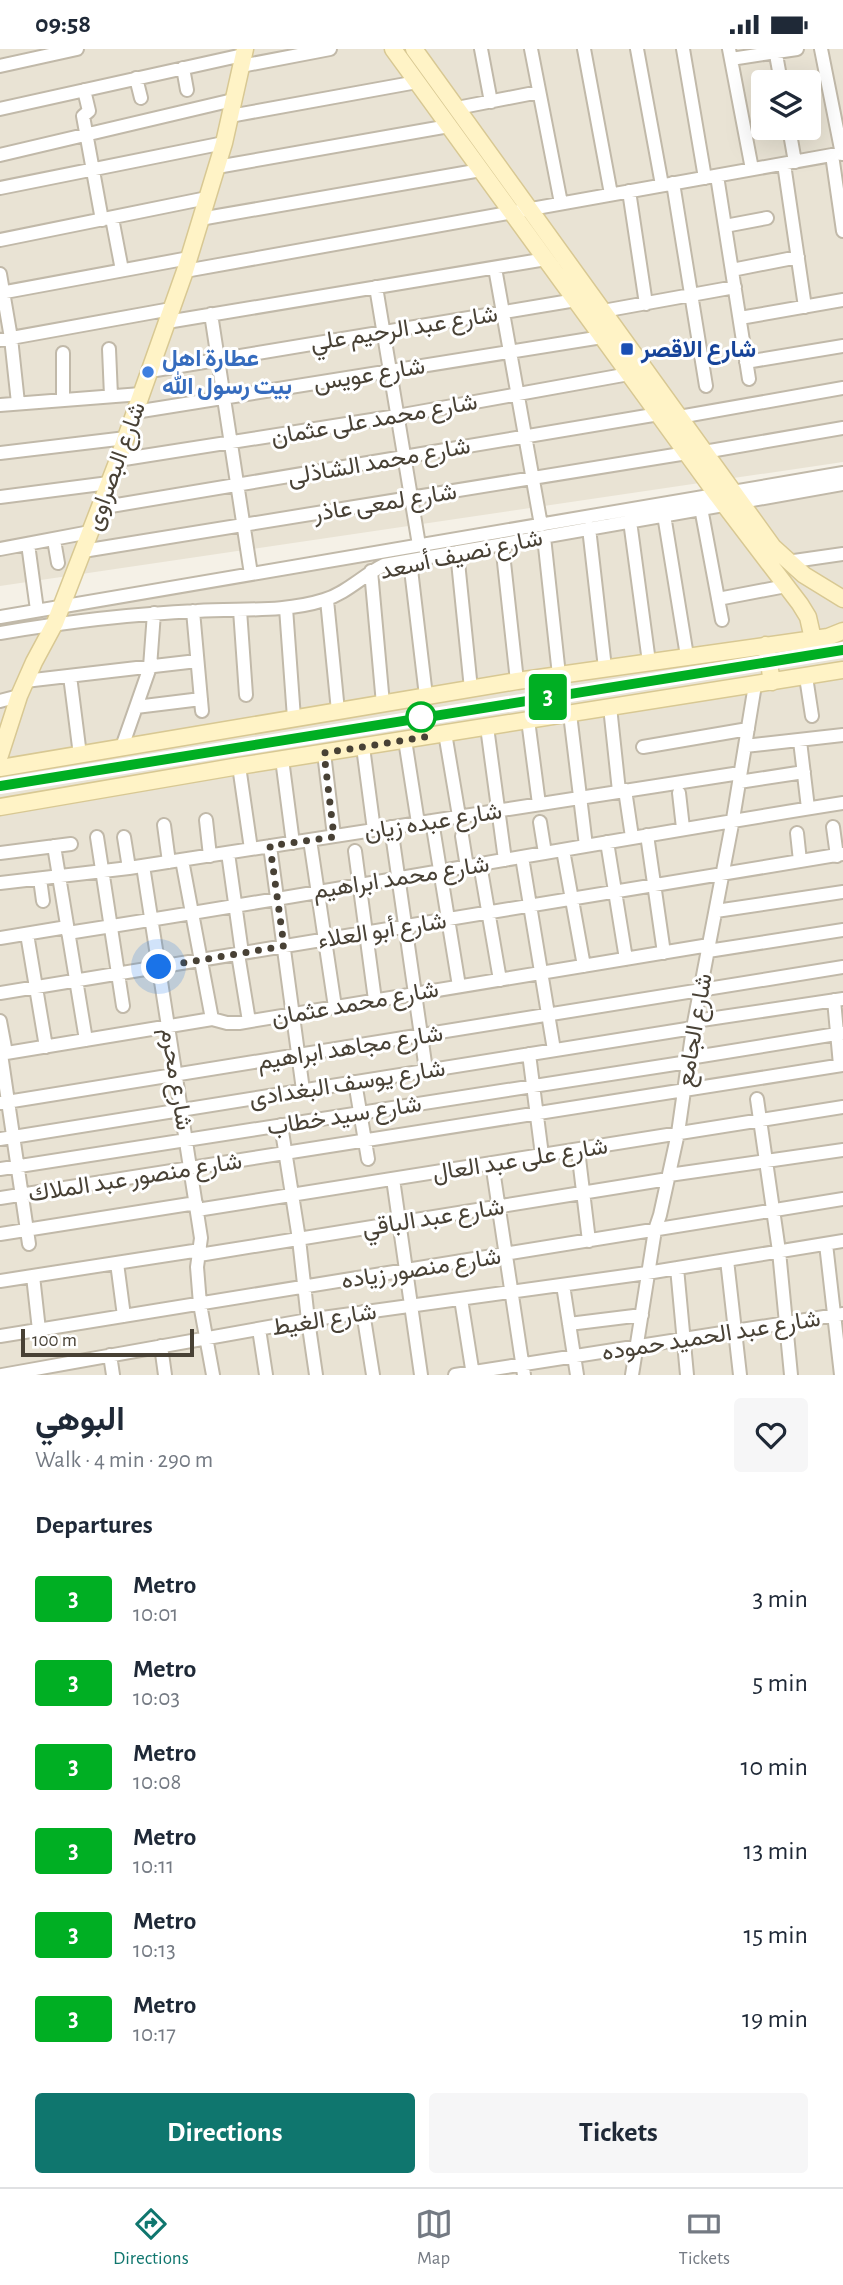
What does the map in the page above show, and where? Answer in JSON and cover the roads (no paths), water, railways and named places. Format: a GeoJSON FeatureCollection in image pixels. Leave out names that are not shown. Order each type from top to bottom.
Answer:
{"type":"FeatureCollection","features":[{"type":"Feature","properties":{"kind":"street"},"geometry":{"type":"LineString","coordinates":[[0,66],[76,49]]}},
{"type":"Feature","properties":{"kind":"street"},"geometry":{"type":"LineString","coordinates":[[0,109],[243,57],[330,49]]}},
{"type":"Feature","properties":{"kind":"street"},"geometry":{"type":"LineString","coordinates":[[393,49],[687,453],[787,562],[843,599]]}},
{"type":"Feature","properties":{"kind":"street"},"geometry":{"type":"LineString","coordinates":[[414,49],[704,452],[729,498],[808,617],[813,639]]}},
{"type":"Feature","properties":{"kind":"street"},"geometry":{"type":"LineString","coordinates":[[481,49],[491,102]]}},
{"type":"Feature","properties":{"kind":"street"},"geometry":{"type":"LineString","coordinates":[[531,49],[561,203]]}},
{"type":"Feature","properties":{"kind":"street"},"geometry":{"type":"LineString","coordinates":[[584,49],[611,194]]}},
{"type":"Feature","properties":{"kind":"street"},"geometry":{"type":"LineString","coordinates":[[637,49],[691,295],[706,386]]}},
{"type":"Feature","properties":{"kind":"street"},"geometry":{"type":"LineString","coordinates":[[683,49],[711,177],[725,226],[749,379]]}},
{"type":"Feature","properties":{"kind":"street"},"geometry":{"type":"LineString","coordinates":[[752,169],[730,54],[797,49]]}},
{"type":"Feature","properties":{"kind":"street"},"geometry":{"type":"LineString","coordinates":[[821,49],[839,154],[843,231]]}},
{"type":"Feature","properties":{"kind":"street"},"geometry":{"type":"LineString","coordinates":[[775,51],[779,70]]}},
{"type":"Feature","properties":{"kind":"street","name":"شارع البصراوى"},"geometry":{"type":"LineString","coordinates":[[0,755],[3,734],[22,688],[55,623],[150,371],[217,167],[243,57]]}},
{"type":"Feature","properties":{"kind":"street"},"geometry":{"type":"LineString","coordinates":[[183,68],[187,90]]}},
{"type":"Feature","properties":{"kind":"street"},"geometry":{"type":"LineString","coordinates":[[136,78],[141,98]]}},
{"type":"Feature","properties":{"kind":"street"},"geometry":{"type":"LineString","coordinates":[[0,155],[232,108],[419,86],[436,80]]}},
{"type":"Feature","properties":{"kind":"street"},"geometry":{"type":"LineString","coordinates":[[84,90],[89,111],[83,116],[86,136],[122,270]]}},
{"type":"Feature","properties":{"kind":"street"},"geometry":{"type":"LineString","coordinates":[[457,109],[539,92]]}},
{"type":"Feature","properties":{"kind":"street"},"geometry":{"type":"LineString","coordinates":[[217,167],[449,126]]}},
{"type":"Feature","properties":{"kind":"street"},"geometry":{"type":"LineString","coordinates":[[789,140],[797,257],[805,307]]}},
{"type":"Feature","properties":{"kind":"street"},"geometry":{"type":"LineString","coordinates":[[0,188],[224,143]]}},
{"type":"Feature","properties":{"kind":"street"},"geometry":{"type":"LineString","coordinates":[[1,292],[122,270],[187,264],[513,213],[839,154]]}},
{"type":"Feature","properties":{"kind":"street"},"geometry":{"type":"LineString","coordinates":[[201,219],[481,170]]}},
{"type":"Feature","properties":{"kind":"street"},"geometry":{"type":"LineString","coordinates":[[629,191],[646,304]]}},
{"type":"Feature","properties":{"kind":"street"},"geometry":{"type":"LineString","coordinates":[[0,240],[207,198]]}},
{"type":"Feature","properties":{"kind":"street"},"geometry":{"type":"LineString","coordinates":[[725,226],[767,218]]}},
{"type":"Feature","properties":{"kind":"street"},"geometry":{"type":"LineString","coordinates":[[732,269],[797,257]]}},
{"type":"Feature","properties":{"kind":"street"},"geometry":{"type":"LineString","coordinates":[[5,339],[169,315],[211,314],[546,259]]}},
{"type":"Feature","properties":{"kind":"street"},"geometry":{"type":"LineString","coordinates":[[495,268],[542,531],[559,675]]}},
{"type":"Feature","properties":{"kind":"street"},"geometry":{"type":"LineString","coordinates":[[0,274],[5,339],[18,403]]}},
{"type":"Feature","properties":{"kind":"street"},"geometry":{"type":"LineString","coordinates":[[603,311],[734,287]]}},
{"type":"Feature","properties":{"kind":"street"},"geometry":{"type":"LineString","coordinates":[[376,288],[419,545]]}},
{"type":"Feature","properties":{"kind":"street","name":"شارع عبد الرحيم علي"},"geometry":{"type":"LineString","coordinates":[[150,371],[576,300]]}},
{"type":"Feature","properties":{"kind":"street"},"geometry":{"type":"LineString","coordinates":[[740,319],[843,300]]}},
{"type":"Feature","properties":{"kind":"street"},"geometry":{"type":"LineString","coordinates":[[211,314],[251,574]]}},
{"type":"Feature","properties":{"kind":"street","name":"شارع عويس"},"geometry":{"type":"LineString","coordinates":[[135,412],[602,337]]}},
{"type":"Feature","properties":{"kind":"street"},"geometry":{"type":"LineString","coordinates":[[746,362],[843,346]]}},
{"type":"Feature","properties":{"kind":"street"},"geometry":{"type":"LineString","coordinates":[[109,349],[111,396]]}},
{"type":"Feature","properties":{"kind":"street"},"geometry":{"type":"LineString","coordinates":[[63,353],[63,399]]}},
{"type":"Feature","properties":{"kind":"street","name":"شارع محمد على عثمان"},"geometry":{"type":"LineString","coordinates":[[118,460],[231,444],[629,374]]}},
{"type":"Feature","properties":{"kind":"street"},"geometry":{"type":"LineString","coordinates":[[680,418],[843,389]]}},
{"type":"Feature","properties":{"kind":"street"},"geometry":{"type":"LineString","coordinates":[[0,405],[141,394]]}},
{"type":"Feature","properties":{"kind":"street","name":"شارع محمد الشاذلى"},"geometry":{"type":"LineString","coordinates":[[99,508],[659,414]]}},
{"type":"Feature","properties":{"kind":"street"},"geometry":{"type":"LineString","coordinates":[[704,452],[843,428]]}},
{"type":"Feature","properties":{"kind":"street"},"geometry":{"type":"LineString","coordinates":[[0,453],[126,438]]}},
{"type":"Feature","properties":{"kind":"street","name":"شارع لمعى عاذر"},"geometry":{"type":"LineString","coordinates":[[83,551],[687,453]]}},
{"type":"Feature","properties":{"kind":"street","name":"شارع نصيف أسعد"},"geometry":{"type":"LineString","coordinates":[[0,633],[55,623],[154,613],[286,608],[327,600],[384,565],[502,544],[542,531],[729,498],[843,473]]}},
{"type":"Feature","properties":{"kind":"street"},"geometry":{"type":"LineString","coordinates":[[0,497],[109,483]]}},
{"type":"Feature","properties":{"kind":"street","name":"شارع نصيف أسعد"},"geometry":{"type":"LineString","coordinates":[[0,617],[419,545],[589,528],[701,508],[729,498],[843,484]]}},
{"type":"Feature","properties":{"kind":"street"},"geometry":{"type":"LineString","coordinates":[[701,508],[722,620]]}},
{"type":"Feature","properties":{"kind":"street"},"geometry":{"type":"LineString","coordinates":[[664,515],[687,656]]}},
{"type":"Feature","properties":{"kind":"street"},"geometry":{"type":"LineString","coordinates":[[630,521],[649,661]]}},
{"type":"Feature","properties":{"kind":"street"},"geometry":{"type":"LineString","coordinates":[[589,528],[605,668]]}},
{"type":"Feature","properties":{"kind":"street"},"geometry":{"type":"LineString","coordinates":[[0,549],[90,532]]}},
{"type":"Feature","properties":{"kind":"street"},"geometry":{"type":"LineString","coordinates":[[54,540],[58,563]]}},
{"type":"Feature","properties":{"kind":"street"},"geometry":{"type":"LineString","coordinates":[[28,544],[37,610]]}},
{"type":"Feature","properties":{"kind":"street"},"geometry":{"type":"LineString","coordinates":[[502,544],[517,681]]}},
{"type":"Feature","properties":{"kind":"street"},"geometry":{"type":"LineString","coordinates":[[457,552],[471,689]]}},
{"type":"Feature","properties":{"kind":"street"},"geometry":{"type":"LineString","coordinates":[[787,562],[843,554]]}},
{"type":"Feature","properties":{"kind":"street"},"geometry":{"type":"LineString","coordinates":[[410,561],[426,697]]}},
{"type":"Feature","properties":{"kind":"street"},"geometry":{"type":"LineString","coordinates":[[371,571],[383,704]]}},
{"type":"Feature","properties":{"kind":"street"},"geometry":{"type":"LineString","coordinates":[[718,599],[786,586]]}},
{"type":"Feature","properties":{"kind":"street"},"geometry":{"type":"LineString","coordinates":[[327,600],[338,711]]}},
{"type":"Feature","properties":{"kind":"street"},"geometry":{"type":"LineString","coordinates":[[286,608],[294,718]]}},
{"type":"Feature","properties":{"kind":"street"},"geometry":{"type":"LineString","coordinates":[[240,610],[246,695]]}},
{"type":"Feature","properties":{"kind":"street"},"geometry":{"type":"LineString","coordinates":[[136,707],[201,705],[193,611]]}},
{"type":"Feature","properties":{"kind":"street"},"geometry":{"type":"LineString","coordinates":[[122,747],[150,667],[154,613]]}},
{"type":"Feature","properties":{"kind":"street"},"geometry":{"type":"LineString","coordinates":[[0,768],[517,681],[813,639],[843,631]]}},
{"type":"Feature","properties":{"kind":"street"},"geometry":{"type":"LineString","coordinates":[[763,684],[766,645]]}},
{"type":"Feature","properties":{"kind":"street"},"geometry":{"type":"LineString","coordinates":[[0,701],[22,688],[70,676],[197,661]]}},
{"type":"Feature","properties":{"kind":"street"},"geometry":{"type":"LineString","coordinates":[[0,807],[282,759],[843,670]]}},
{"type":"Feature","properties":{"kind":"street"},"geometry":{"type":"LineString","coordinates":[[70,676],[80,755]]}},
{"type":"Feature","properties":{"kind":"street"},"geometry":{"type":"LineString","coordinates":[[806,677],[812,716]]}},
{"type":"Feature","properties":{"kind":"street","name":"شارع الجامع"},"geometry":{"type":"LineString","coordinates":[[632,1375],[647,1273],[678,1133],[694,1024],[748,729],[763,684]]}},
{"type":"Feature","properties":{"kind":"street"},"geometry":{"type":"LineString","coordinates":[[610,707],[632,838]]}},
{"type":"Feature","properties":{"kind":"street"},"geometry":{"type":"LineString","coordinates":[[570,713],[586,846]]}},
{"type":"Feature","properties":{"kind":"street"},"geometry":{"type":"LineString","coordinates":[[528,720],[539,804]]}},
{"type":"Feature","properties":{"kind":"street"},"geometry":{"type":"LineString","coordinates":[[487,727],[505,860]]}},
{"type":"Feature","properties":{"kind":"street"},"geometry":{"type":"LineString","coordinates":[[643,747],[748,729]]}},
{"type":"Feature","properties":{"kind":"street"},"geometry":{"type":"LineString","coordinates":[[445,733],[459,817]]}},
{"type":"Feature","properties":{"kind":"street"},"geometry":{"type":"LineString","coordinates":[[745,746],[843,738]]}},
{"type":"Feature","properties":{"kind":"street"},"geometry":{"type":"LineString","coordinates":[[405,740],[418,823]]}},
{"type":"Feature","properties":{"kind":"street"},"geometry":{"type":"LineString","coordinates":[[800,741],[808,808]]}},
{"type":"Feature","properties":{"kind":"street"},"geometry":{"type":"LineString","coordinates":[[363,747],[374,829]]}},
{"type":"Feature","properties":{"kind":"street"},"geometry":{"type":"LineString","coordinates":[[324,753],[334,837]]}},
{"type":"Feature","properties":{"kind":"street"},"geometry":{"type":"LineString","coordinates":[[282,759],[293,843]]}},
{"type":"Feature","properties":{"kind":"street"},"geometry":{"type":"LineString","coordinates":[[239,766],[251,849]]}},
{"type":"Feature","properties":{"kind":"street","name":"شارع عبده زيان"},"geometry":{"type":"LineString","coordinates":[[0,883],[102,873],[622,790],[804,772]]}},
{"type":"Feature","properties":{"kind":"street"},"geometry":{"type":"LineString","coordinates":[[679,793],[683,828]]}},
{"type":"Feature","properties":{"kind":"street","name":"شارع محمد ابراهيم"},"geometry":{"type":"LineString","coordinates":[[0,938],[151,920],[733,819],[843,803]]}},
{"type":"Feature","properties":{"kind":"street"},"geometry":{"type":"LineString","coordinates":[[206,820],[210,856]]}},
{"type":"Feature","properties":{"kind":"street"},"geometry":{"type":"LineString","coordinates":[[432,821],[459,986]]}},
{"type":"Feature","properties":{"kind":"street"},"geometry":{"type":"LineString","coordinates":[[540,822],[545,853]]}},
{"type":"Feature","properties":{"kind":"street"},"geometry":{"type":"LineString","coordinates":[[164,825],[192,913],[212,1019]]}},
{"type":"Feature","properties":{"kind":"street"},"geometry":{"type":"LineString","coordinates":[[391,827],[426,1070]]}},
{"type":"Feature","properties":{"kind":"street"},"geometry":{"type":"LineString","coordinates":[[833,827],[840,855]]}},
{"type":"Feature","properties":{"kind":"street"},"geometry":{"type":"LineString","coordinates":[[797,833],[800,861]]}},
{"type":"Feature","properties":{"kind":"street"},"geometry":{"type":"LineString","coordinates":[[646,835],[664,953]]}},
{"type":"Feature","properties":{"kind":"street"},"geometry":{"type":"LineString","coordinates":[[462,836],[467,867]]}},
{"type":"Feature","properties":{"kind":"street"},"geometry":{"type":"LineString","coordinates":[[97,837],[123,1006]]}},
{"type":"Feature","properties":{"kind":"street","name":"شارع محرم"},"geometry":{"type":"LineString","coordinates":[[124,837],[136,867],[151,920],[169,1027],[196,1207],[200,1252],[197,1267],[200,1304],[213,1375]]}},
{"type":"Feature","properties":{"kind":"street"},"geometry":{"type":"LineString","coordinates":[[310,840],[335,1007]]}},
{"type":"Feature","properties":{"kind":"street"},"geometry":{"type":"LineString","coordinates":[[607,842],[626,959]]}},
{"type":"Feature","properties":{"kind":"street"},"geometry":{"type":"LineString","coordinates":[[0,853],[71,844]]}},
{"type":"Feature","properties":{"kind":"street"},"geometry":{"type":"LineString","coordinates":[[54,846],[86,1040]]}},
{"type":"Feature","properties":{"kind":"street"},"geometry":{"type":"LineString","coordinates":[[270,846],[303,1090]]}},
{"type":"Feature","properties":{"kind":"street"},"geometry":{"type":"LineString","coordinates":[[563,850],[584,965]]}},
{"type":"Feature","properties":{"kind":"street"},"geometry":{"type":"LineString","coordinates":[[355,851],[375,1000]]}},
{"type":"Feature","properties":{"kind":"street"},"geometry":{"type":"LineString","coordinates":[[228,853],[248,1021]]}},
{"type":"Feature","properties":{"kind":"street","name":"شارع أبو العلاء"},"geometry":{"type":"LineString","coordinates":[[0,993],[840,855]]}},
{"type":"Feature","properties":{"kind":"street"},"geometry":{"type":"LineString","coordinates":[[522,857],[554,1050]]}},
{"type":"Feature","properties":{"kind":"street"},"geometry":{"type":"LineString","coordinates":[[481,864],[500,980]]}},
{"type":"Feature","properties":{"kind":"street"},"geometry":{"type":"LineString","coordinates":[[40,879],[43,901]]}},
{"type":"Feature","properties":{"kind":"street"},"geometry":{"type":"LineString","coordinates":[[716,911],[843,892]]}},
{"type":"Feature","properties":{"kind":"street","name":"شارع محمد عثمان"},"geometry":{"type":"LineString","coordinates":[[2,1054],[212,1019],[227,1023],[248,1021],[584,965],[843,930]]}},
{"type":"Feature","properties":{"kind":"street"},"geometry":{"type":"LineString","coordinates":[[27,933],[46,1047]]}},
{"type":"Feature","properties":{"kind":"street","name":"شارع مجاهد ابراهيم"},"geometry":{"type":"LineString","coordinates":[[4,1102],[843,967]]}},
{"type":"Feature","properties":{"kind":"street"},"geometry":{"type":"LineString","coordinates":[[839,999],[841,1065]]}},
{"type":"Feature","properties":{"kind":"street","name":"شارع يوسف البغدادى"},"geometry":{"type":"LineString","coordinates":[[7,1138],[554,1050],[839,999]]}},
{"type":"Feature","properties":{"kind":"street"},"geometry":{"type":"LineString","coordinates":[[0,1021],[7,1138],[18,1166],[29,1244]]}},
{"type":"Feature","properties":{"kind":"street","name":"شارع سيد خطاب"},"geometry":{"type":"LineString","coordinates":[[0,1169],[533,1086],[840,1034]]}},
{"type":"Feature","properties":{"kind":"street"},"geometry":{"type":"LineString","coordinates":[[529,1054],[542,1155]]}},
{"type":"Feature","properties":{"kind":"street","name":"شارع منصور عبد الملاك"},"geometry":{"type":"LineString","coordinates":[[0,1198],[841,1065]]}},
{"type":"Feature","properties":{"kind":"street"},"geometry":{"type":"LineString","coordinates":[[355,1082],[368,1159]]}},
{"type":"Feature","properties":{"kind":"street"},"geometry":{"type":"LineString","coordinates":[[757,1099],[779,1251],[791,1375]]}},
{"type":"Feature","properties":{"kind":"street","name":"شارع على عبد العال"},"geometry":{"type":"LineString","coordinates":[[0,1234],[292,1195],[843,1107]]}},
{"type":"Feature","properties":{"kind":"street"},"geometry":{"type":"LineString","coordinates":[[281,1125],[316,1375]]}},
{"type":"Feature","properties":{"kind":"street"},"geometry":{"type":"LineString","coordinates":[[578,1150],[589,1241]]}},
{"type":"Feature","properties":{"kind":"street","name":"شارع عبد الباقي"},"geometry":{"type":"LineString","coordinates":[[0,1281],[299,1239],[843,1150]]}},
{"type":"Feature","properties":{"kind":"street"},"geometry":{"type":"LineString","coordinates":[[492,1163],[523,1370]]}},
{"type":"Feature","properties":{"kind":"street"},"geometry":{"type":"LineString","coordinates":[[393,1179],[421,1375]]}},
{"type":"Feature","properties":{"kind":"street","name":"شارع منصور زياده"},"geometry":{"type":"LineString","coordinates":[[0,1336],[843,1199]]}},
{"type":"Feature","properties":{"kind":"street","name":"شارع الغيط"},"geometry":{"type":"LineString","coordinates":[[9,1374],[62,1370],[110,1355],[308,1320],[647,1273],[843,1241]]}},
{"type":"Feature","properties":{"kind":"street"},"geometry":{"type":"LineString","coordinates":[[826,1244],[839,1315],[841,1375]]}},
{"type":"Feature","properties":{"kind":"street"},"geometry":{"type":"LineString","coordinates":[[727,1260],[740,1375]]}},
{"type":"Feature","properties":{"kind":"street"},"geometry":{"type":"LineString","coordinates":[[117,1263],[124,1316]]}},
{"type":"Feature","properties":{"kind":"street"},"geometry":{"type":"LineString","coordinates":[[677,1268],[687,1375]]}},
{"type":"Feature","properties":{"kind":"street"},"geometry":{"type":"LineString","coordinates":[[33,1276],[39,1330]]}},
{"type":"Feature","properties":{"kind":"street"},"geometry":{"type":"LineString","coordinates":[[563,1285],[577,1375]]}},
{"type":"Feature","properties":{"kind":"street"},"geometry":{"type":"LineString","coordinates":[[461,1299],[473,1374]]}},
{"type":"Feature","properties":{"kind":"street"},"geometry":{"type":"LineString","coordinates":[[363,1312],[373,1375]]}},
{"type":"Feature","properties":{"kind":"street"},"geometry":{"type":"LineString","coordinates":[[569,1324],[642,1315]]}},
{"type":"Feature","properties":{"kind":"street","name":"شارع عبد الحميد حموده"},"geometry":{"type":"LineString","coordinates":[[455,1375],[523,1370],[574,1357],[839,1315]]}},
{"type":"Feature","properties":{"kind":"street"},"geometry":{"type":"LineString","coordinates":[[259,1329],[266,1375]]}},
{"type":"Feature","properties":{"kind":"street"},"geometry":{"type":"LineString","coordinates":[[161,1346],[165,1375]]}},
{"type":"Feature","properties":{"kind":"street"},"geometry":{"type":"LineString","coordinates":[[110,1355],[113,1375]]}},
{"type":"Feature","properties":{"kind":"railway"},"geometry":{"type":"LineString","coordinates":[[0,786],[843,650]]}},
{"type":"Feature","properties":{"kind":"metro line","name":"3"},"geometry":{"type":"LineString","coordinates":[[0,786],[843,650]]}},
{"type":"Feature","properties":{"kind":"place","name":"شارع الاقصر"},"geometry":{"type":"Point","coordinates":[627,349]}},
{"type":"Feature","properties":{"kind":"place","name":"عطارة اهل بيت رسول الله"},"geometry":{"type":"Point","coordinates":[148,372]}}]}
